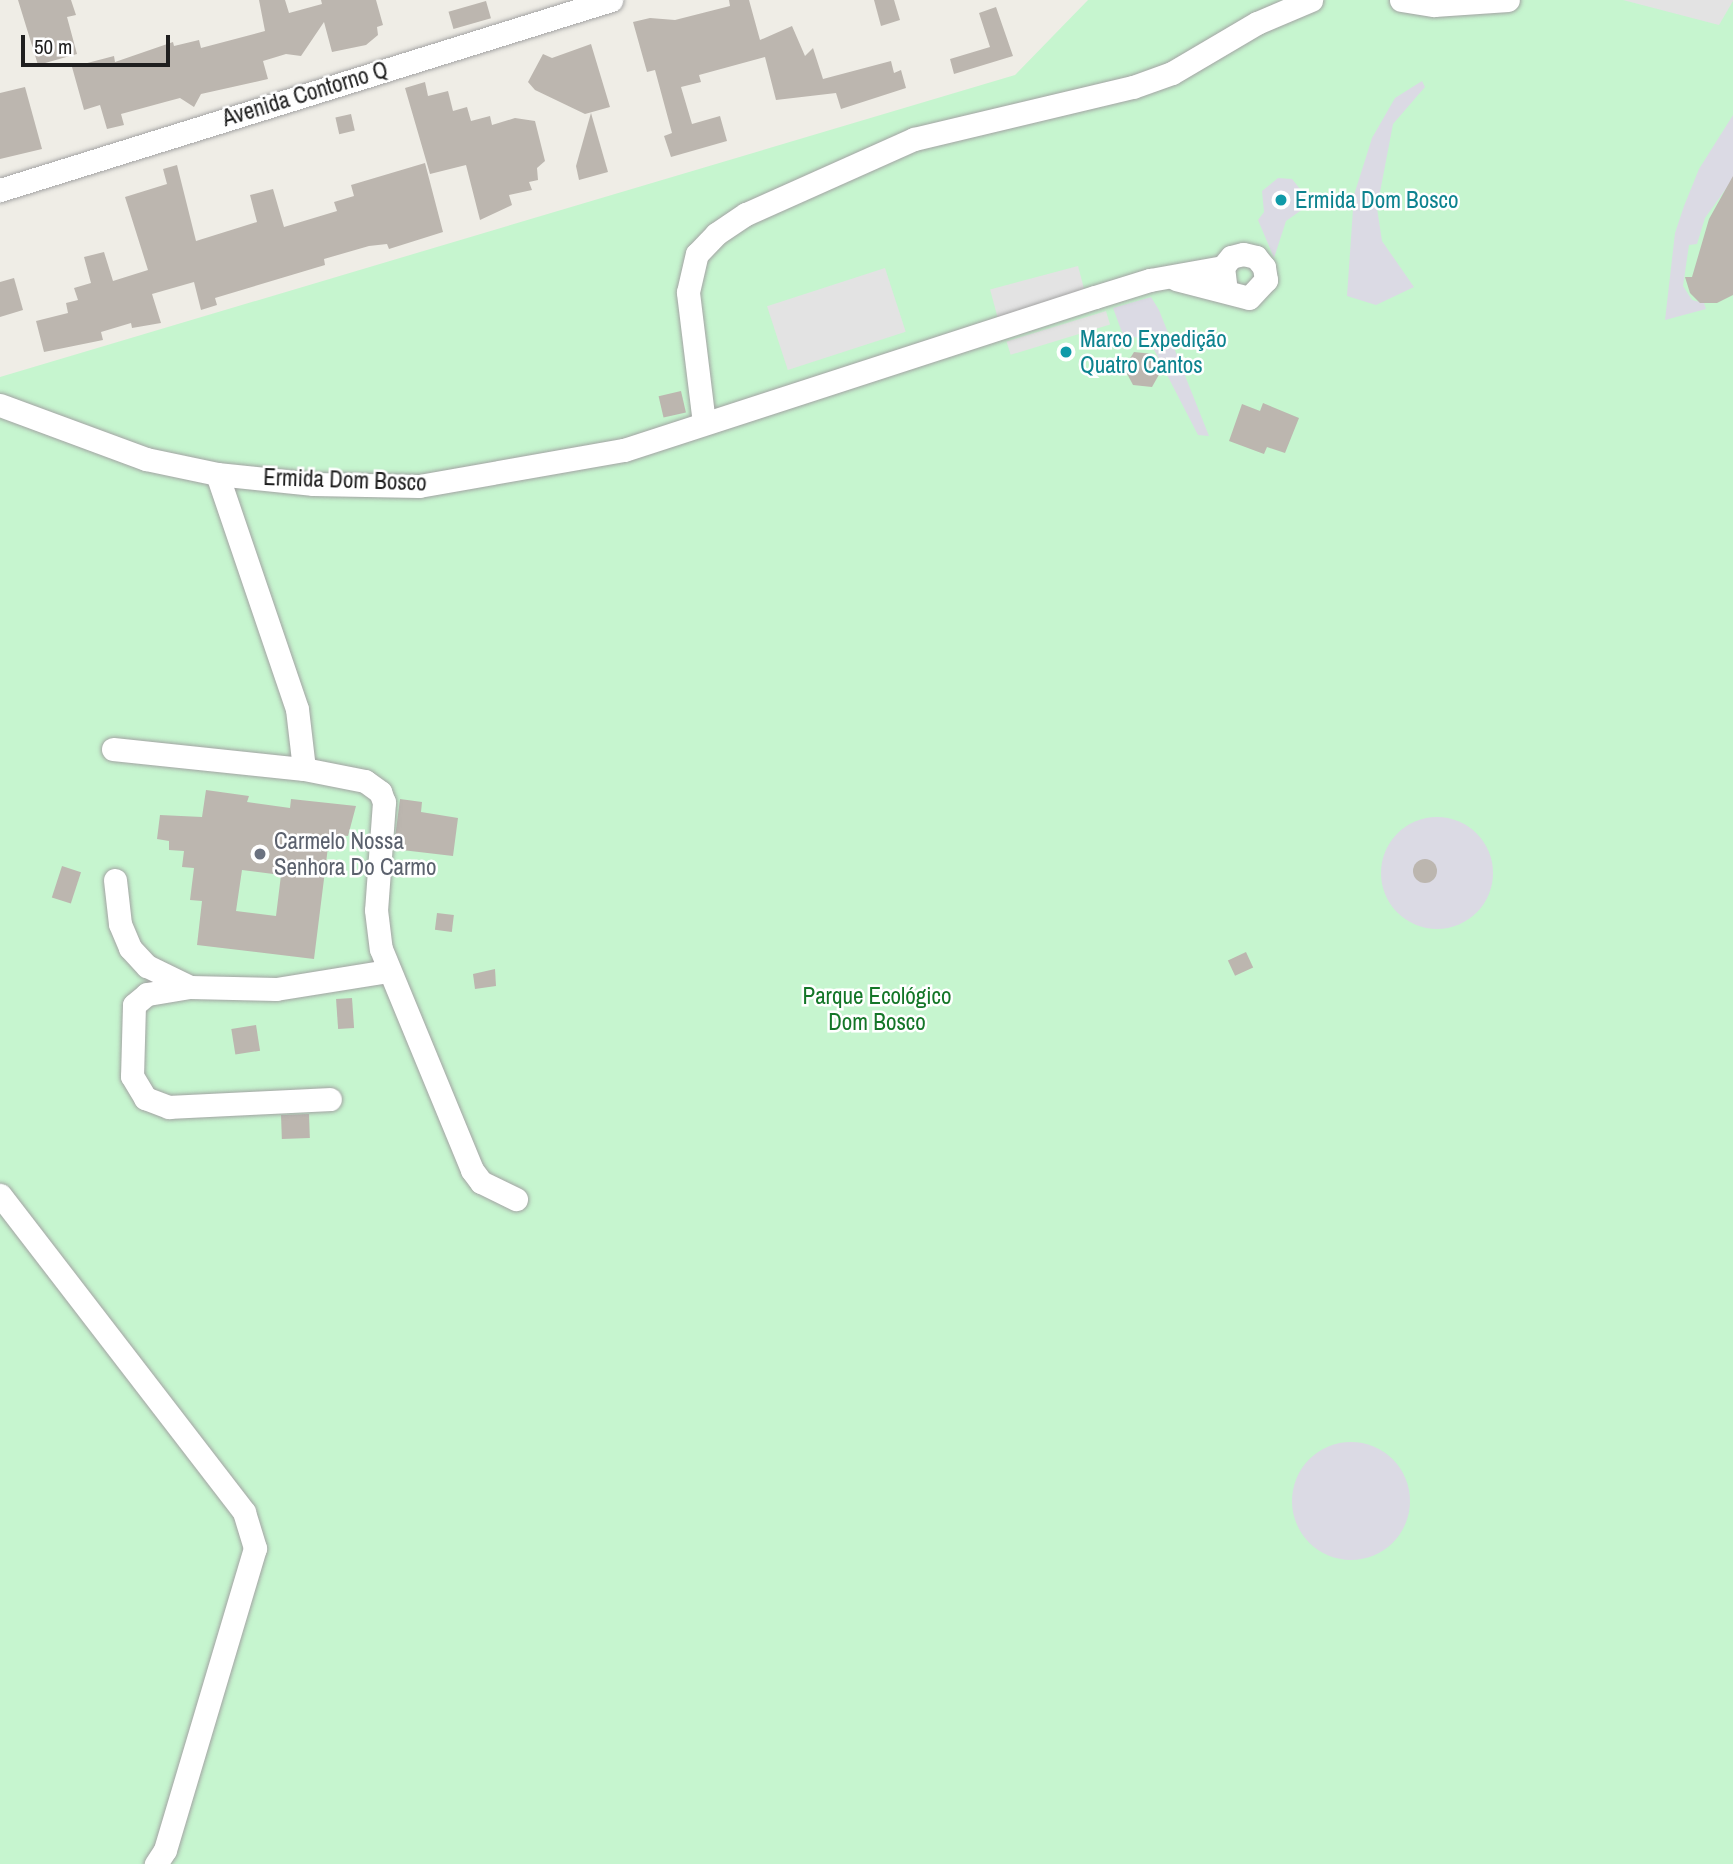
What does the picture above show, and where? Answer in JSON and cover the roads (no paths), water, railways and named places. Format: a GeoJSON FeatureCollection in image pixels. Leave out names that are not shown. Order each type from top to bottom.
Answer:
{"type":"FeatureCollection","features":[{"type":"Feature","properties":{"kind":"street","name":"Avenida Contorno Q"},"geometry":{"type":"LineString","coordinates":[[0,190],[611,0]]}},
{"type":"Feature","properties":{"kind":"street"},"geometry":{"type":"LineString","coordinates":[[704,423],[688,292],[697,254],[716,234],[746,214],[914,139],[1172,73],[1257,23],[1311,0]]}},
{"type":"Feature","properties":{"kind":"street"},"geometry":{"type":"LineString","coordinates":[[1401,0],[1434,5],[1508,0]]}},
{"type":"Feature","properties":{"kind":"street"},"geometry":{"type":"LineString","coordinates":[[1166,277],[1226,290],[1236,298],[1249,298],[1260,291],[1266,280],[1264,267],[1256,257],[1243,254],[1223,267],[1226,290]]}},
{"type":"Feature","properties":{"kind":"street","name":"Ermida Dom Bosco"},"geometry":{"type":"LineString","coordinates":[[0,405],[146,458],[217,474],[313,484],[419,486],[624,450],[1166,277],[1223,267]]}},
{"type":"Feature","properties":{"kind":"street"},"geometry":{"type":"LineString","coordinates":[[217,474],[297,709],[304,769]]}},
{"type":"Feature","properties":{"kind":"street"},"geometry":{"type":"LineString","coordinates":[[113,749],[304,769],[365,781],[380,792],[384,802],[376,910],[389,971],[472,1170],[481,1182],[516,1199]]}},
{"type":"Feature","properties":{"kind":"street"},"geometry":{"type":"LineString","coordinates":[[115,880],[120,924],[130,948],[147,967],[190,987]]}},
{"type":"Feature","properties":{"kind":"street"},"geometry":{"type":"LineString","coordinates":[[330,1099],[169,1107],[145,1098],[132,1076],[134,1006],[148,994],[190,987],[276,989],[389,971]]}},
{"type":"Feature","properties":{"kind":"street"},"geometry":{"type":"LineString","coordinates":[[0,1195],[244,1512],[255,1548],[165,1850],[156,1864]]}},
{"type":"Feature","properties":{"kind":"place","name":"Ermida Dom Bosco"},"geometry":{"type":"Point","coordinates":[1281,200]}},
{"type":"Feature","properties":{"kind":"place","name":"Marco Expedição Quatro Cantos"},"geometry":{"type":"Point","coordinates":[1066,352]}},
{"type":"Feature","properties":{"kind":"place","name":"Carmelo Nossa Senhora Do Carmo"},"geometry":{"type":"Point","coordinates":[260,854]}},
{"type":"Feature","properties":{"kind":"park label","name":"Parque Ecológico Dom Bosco"},"geometry":{"type":"Point","coordinates":[877,1009]}}]}
